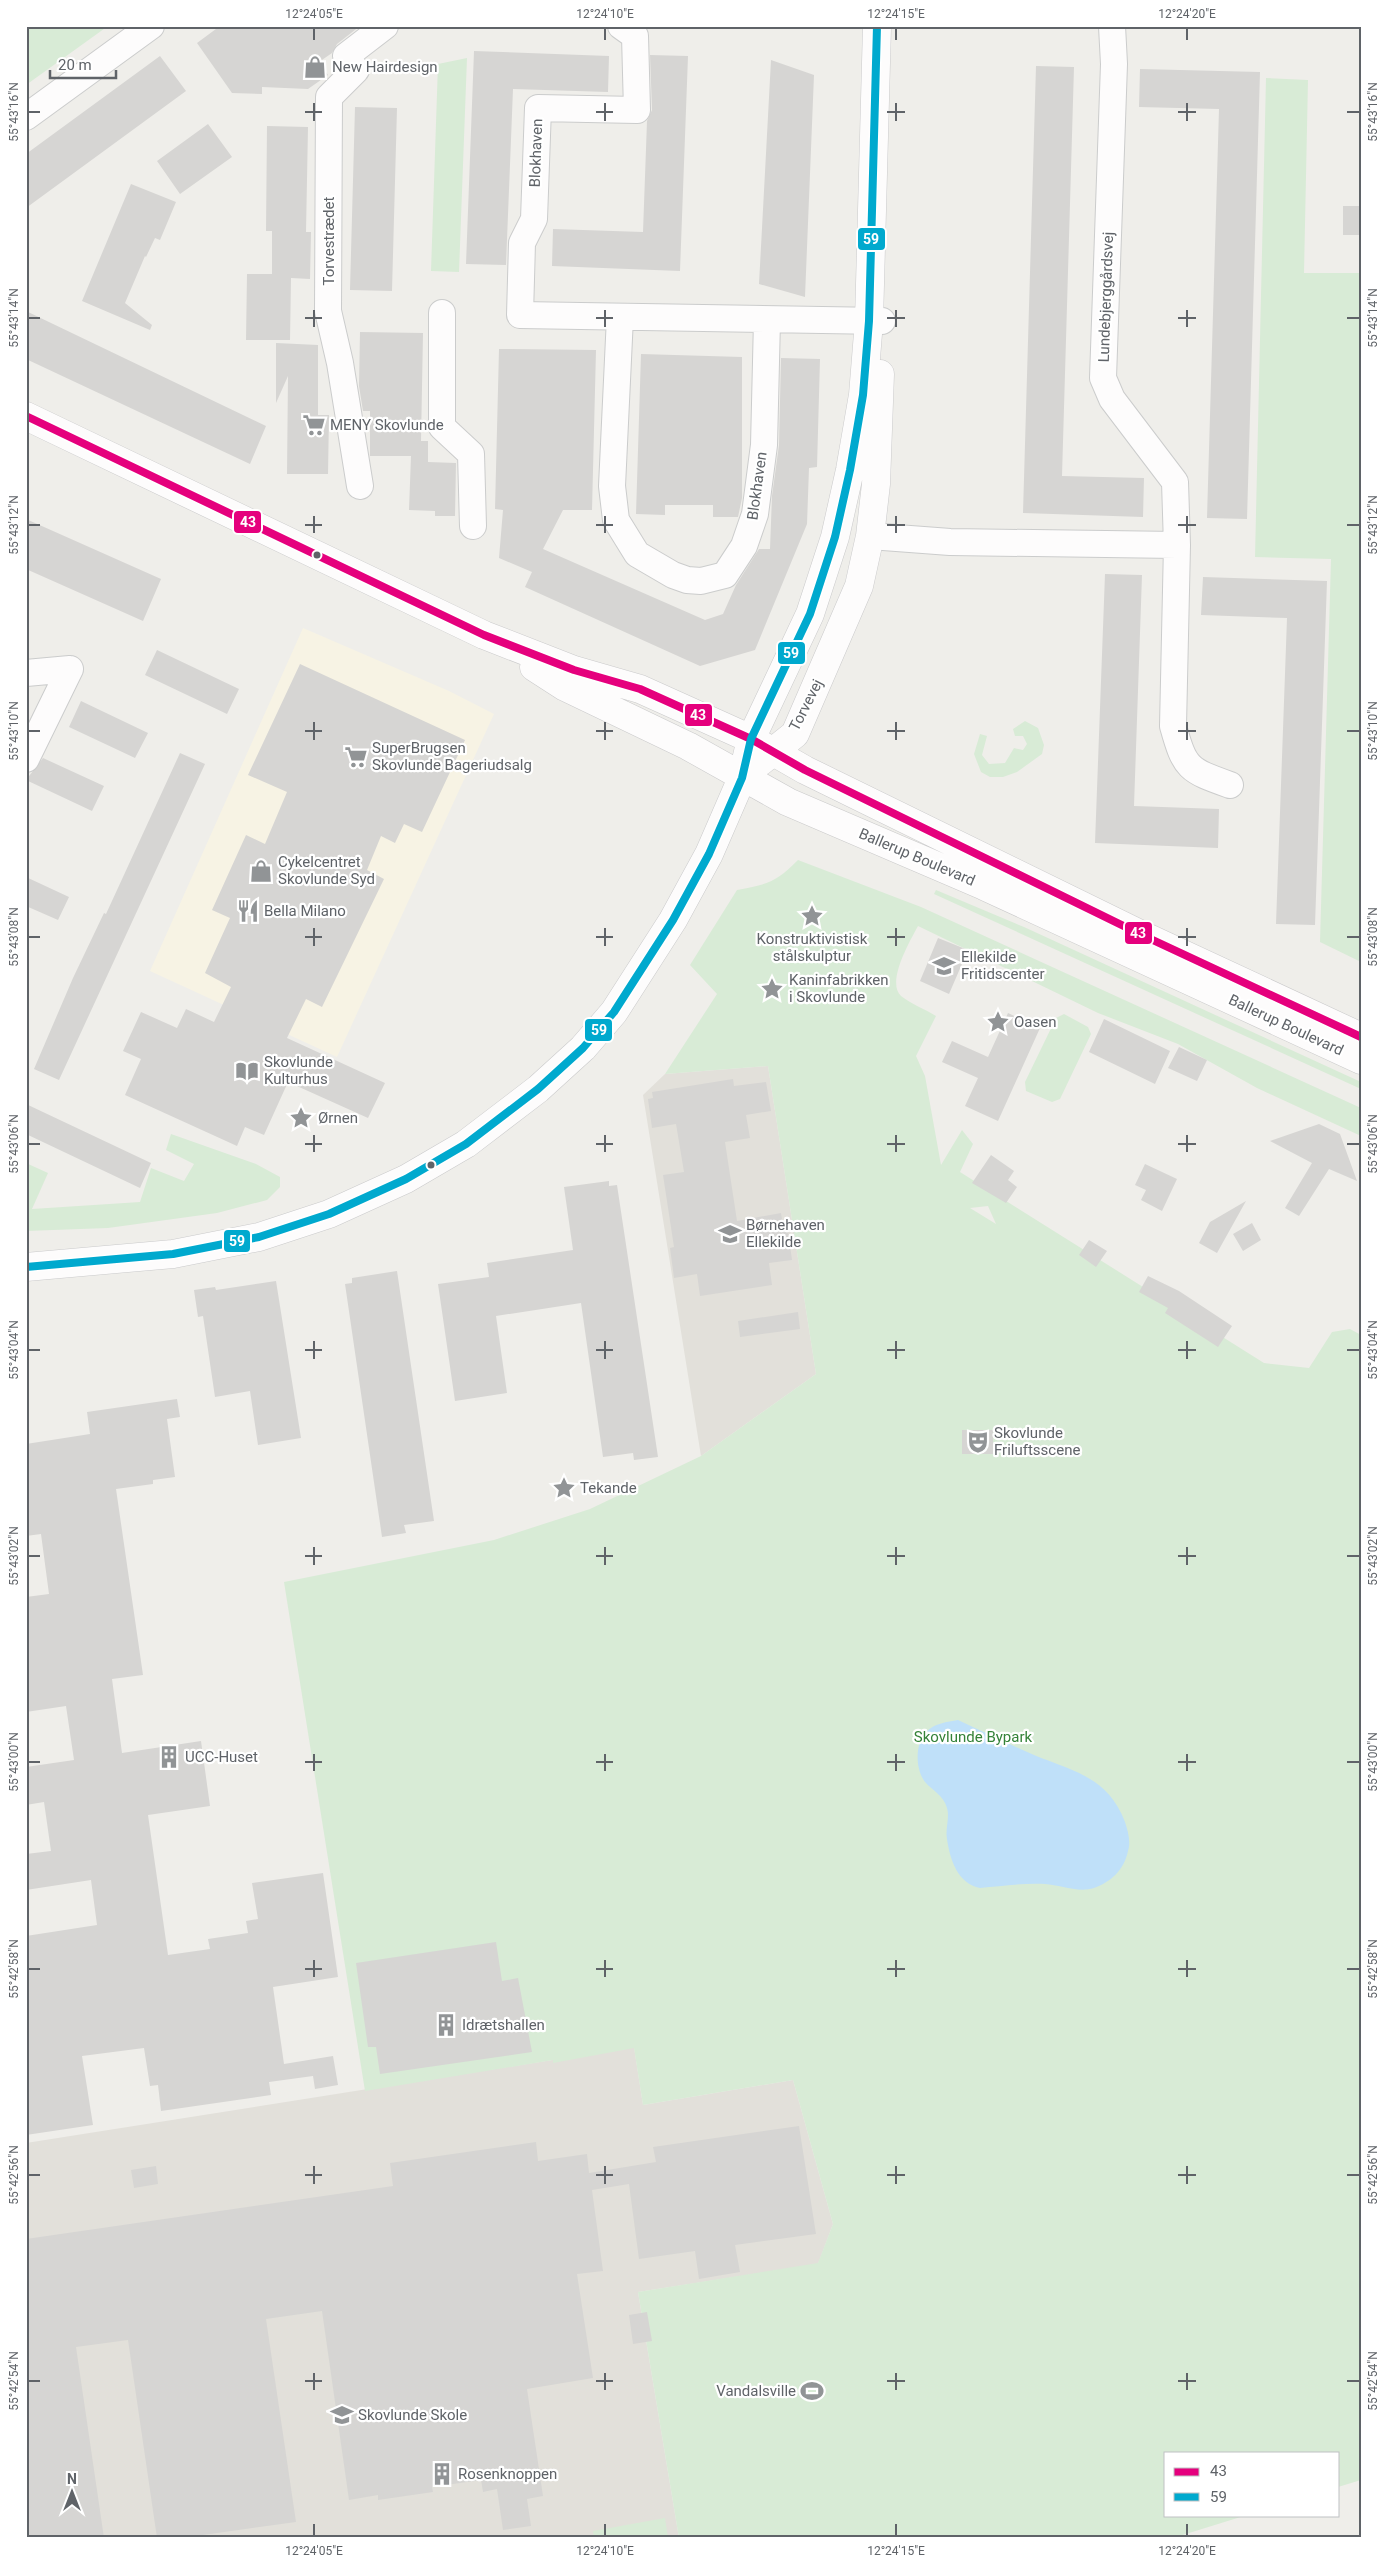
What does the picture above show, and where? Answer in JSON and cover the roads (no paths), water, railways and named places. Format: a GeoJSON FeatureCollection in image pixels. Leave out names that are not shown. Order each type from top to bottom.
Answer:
{"type":"FeatureCollection","features":[{"type":"Feature","properties":{"kind":"street"},"geometry":{"type":"LineString","coordinates":[[26,117],[151,26]]}},
{"type":"Feature","properties":{"kind":"street","name":"Torvestrædet"},"geometry":{"type":"LineString","coordinates":[[360,486],[342,373],[328,311],[329,97],[356,70],[346,56],[386,26]]}},
{"type":"Feature","properties":{"kind":"street","name":"Blokhaven"},"geometry":{"type":"LineString","coordinates":[[622,26],[635,36],[637,110],[538,108],[534,219],[522,243],[520,315],[876,321]]}},
{"type":"Feature","properties":{"kind":"street","name":"Torvevej"},"geometry":{"type":"LineString","coordinates":[[762,745],[795,734],[858,586],[870,536],[879,431],[876,321],[877,26]]}},
{"type":"Feature","properties":{"kind":"street","name":"Torvevej"},"geometry":{"type":"LineString","coordinates":[[26,1267],[173,1254],[259,1237],[329,1214],[406,1178],[466,1144],[544,1083],[583,1048],[614,1012],[673,920],[709,854],[742,778],[762,745],[810,614],[835,537],[850,470],[876,321],[891,26]]}},
{"type":"Feature","properties":{"kind":"street","name":"Lundebjerggårdsvej"},"geometry":{"type":"LineString","coordinates":[[1112,26],[1114,64],[1103,378],[1112,399],[1175,482],[1177,545],[1173,726],[1181,754],[1196,773],[1230,785]]}},
{"type":"Feature","properties":{"kind":"street"},"geometry":{"type":"LineString","coordinates":[[442,313],[442,427],[471,454],[473,526]]}},
{"type":"Feature","properties":{"kind":"street","name":"Blokhaven"},"geometry":{"type":"LineString","coordinates":[[620,317],[612,486],[616,520],[637,554],[673,575],[687,580],[701,581],[725,575],[744,546],[755,514],[764,445],[767,320]]}},
{"type":"Feature","properties":{"kind":"street","name":"Ballerup Boulevard"},"geometry":{"type":"LineString","coordinates":[[26,416],[484,635],[574,670],[640,689],[762,745],[805,770],[1142,935],[1361,1037]]}},
{"type":"Feature","properties":{"kind":"street"},"geometry":{"type":"LineString","coordinates":[[870,536],[950,542],[1177,545]]}},
{"type":"Feature","properties":{"kind":"street","name":"Ballerup Boulevard"},"geometry":{"type":"LineString","coordinates":[[484,635],[565,687],[688,746],[742,778],[788,802],[984,886],[1361,1060]]}},
{"type":"Feature","properties":{"kind":"street"},"geometry":{"type":"LineString","coordinates":[[26,673],[70,669],[26,759]]}},
{"type":"Feature","properties":{"kind":"water"},"geometry":{"type":"Polygon","coordinates":[[[958,1720],[1034,1755],[1075,1771],[1099,1785],[1109,1795],[1118,1807],[1125,1822],[1129,1840],[1126,1858],[1120,1869],[1111,1879],[1094,1888],[1082,1890],[1037,1884],[980,1888],[966,1882],[956,1870],[950,1855],[947,1835],[948,1812],[945,1804],[941,1797],[925,1782],[918,1764],[918,1750],[922,1737],[926,1732],[945,1722],[958,1720]]]}},
{"type":"Feature","properties":{"kind":"place","name":"New Hairdesign"},"geometry":{"type":"Point","coordinates":[315,67]}},
{"type":"Feature","properties":{"kind":"place","name":"MENY Skovlunde"},"geometry":{"type":"Point","coordinates":[314,425]}},
{"type":"Feature","properties":{"kind":"place","name":"SuperBrugsen Skovlunde Bageriudsalg"},"geometry":{"type":"Point","coordinates":[356,757]}},
{"type":"Feature","properties":{"kind":"place","name":"Cykelcentret Skovlunde Syd"},"geometry":{"type":"Point","coordinates":[261,871]}},
{"type":"Feature","properties":{"kind":"place","name":"Bella Milano"},"geometry":{"type":"Point","coordinates":[248,911]}},
{"type":"Feature","properties":{"kind":"place","name":"Konstruktivistisk stålskulptur"},"geometry":{"type":"Point","coordinates":[812,916]}},
{"type":"Feature","properties":{"kind":"place","name":"Ellekilde Fritidscenter"},"geometry":{"type":"Point","coordinates":[944,966]}},
{"type":"Feature","properties":{"kind":"place","name":"Kaninfabrikken i Skovlunde"},"geometry":{"type":"Point","coordinates":[772,989]}},
{"type":"Feature","properties":{"kind":"place","name":"Oasen"},"geometry":{"type":"Point","coordinates":[998,1022]}},
{"type":"Feature","properties":{"kind":"place","name":"Skovlunde Kulturhus"},"geometry":{"type":"Point","coordinates":[247,1071]}},
{"type":"Feature","properties":{"kind":"place","name":"Ørnen"},"geometry":{"type":"Point","coordinates":[301,1118]}},
{"type":"Feature","properties":{"kind":"place","name":"Børnehaven Ellekilde"},"geometry":{"type":"Point","coordinates":[730,1234]}},
{"type":"Feature","properties":{"kind":"place","name":"Skovlunde Friluftsscene"},"geometry":{"type":"Point","coordinates":[978,1442]}},
{"type":"Feature","properties":{"kind":"place","name":"Tekande"},"geometry":{"type":"Point","coordinates":[564,1488]}},
{"type":"Feature","properties":{"kind":"place","name":"UCC-Huset"},"geometry":{"type":"Point","coordinates":[169,1757]}},
{"type":"Feature","properties":{"kind":"place","name":"Idrætshallen"},"geometry":{"type":"Point","coordinates":[446,2025]}},
{"type":"Feature","properties":{"kind":"place","name":"Vandalsville"},"geometry":{"type":"Point","coordinates":[812,2391]}},
{"type":"Feature","properties":{"kind":"place","name":"Skovlunde Skole"},"geometry":{"type":"Point","coordinates":[342,2415]}},
{"type":"Feature","properties":{"kind":"place","name":"Rosenknoppen"},"geometry":{"type":"Point","coordinates":[442,2474]}},
{"type":"Feature","properties":{"kind":"park label","name":"Skovlunde Bypark"},"geometry":{"type":"Point","coordinates":[973,1737]}}]}
